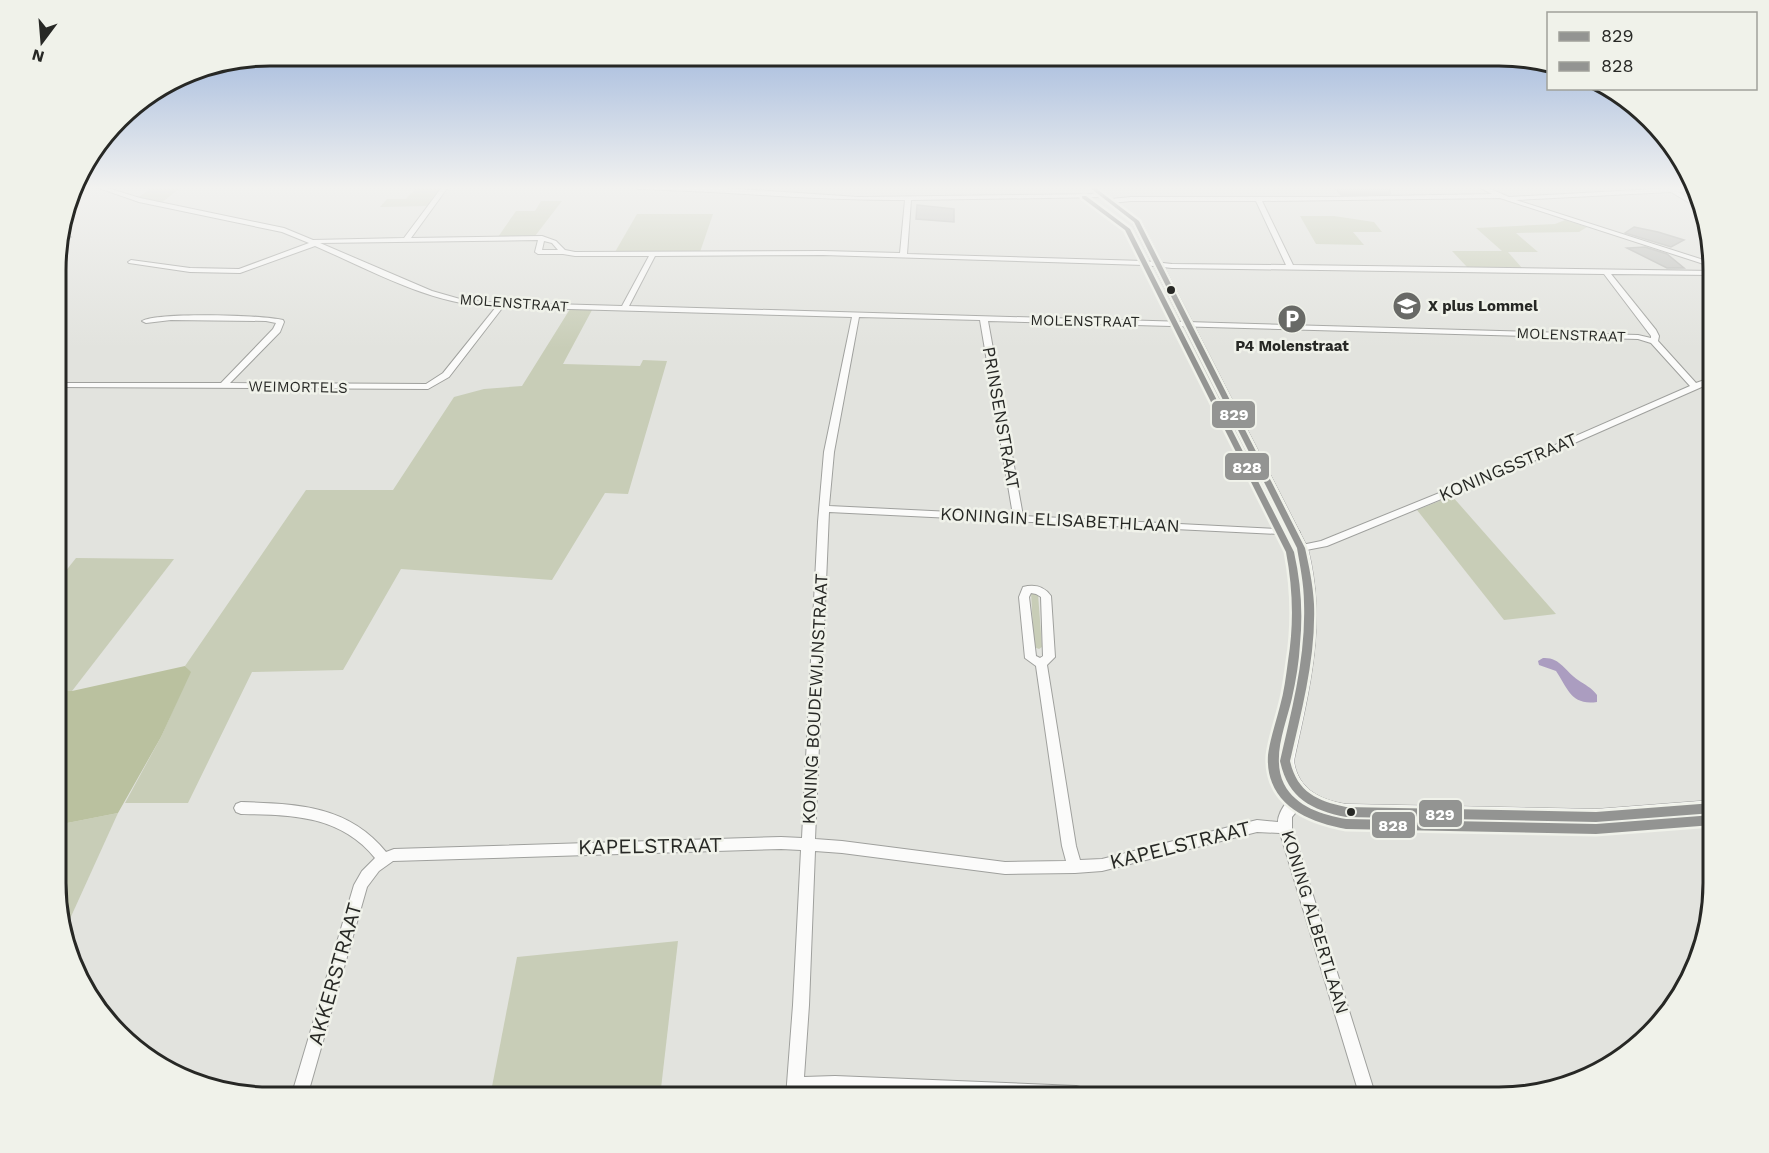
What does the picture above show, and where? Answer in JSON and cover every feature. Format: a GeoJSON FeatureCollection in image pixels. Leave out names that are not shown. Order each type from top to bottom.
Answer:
{"type":"FeatureCollection","features":[{"type":"Feature","properties":{"kind":"main road"},"geometry":{"type":"LineString","coordinates":[[1146,241],[1298,541],[1311,585],[1312,622],[1285,764],[1289,780],[1304,795],[1328,809],[1377,813],[1596,817],[1703,809]]}},
{"type":"Feature","properties":{"kind":"street","name":"MOLENSTRAAT"},"geometry":{"type":"LineString","coordinates":[[312,241],[429,293],[460,301],[501,305],[1627,337],[1654,341]]}},
{"type":"Feature","properties":{"kind":"street"},"geometry":{"type":"LineString","coordinates":[[131,262],[190,270],[235,271],[252,268],[315,242],[369,241]]}},
{"type":"Feature","properties":{"kind":"street"},"geometry":{"type":"LineString","coordinates":[[541,241],[538,252],[823,253],[1291,268],[1703,273]]}},
{"type":"Feature","properties":{"kind":"street"},"geometry":{"type":"LineString","coordinates":[[550,241],[563,252]]}},
{"type":"Feature","properties":{"kind":"street"},"geometry":{"type":"LineString","coordinates":[[903,256],[904,241]]}},
{"type":"Feature","properties":{"kind":"street"},"geometry":{"type":"LineString","coordinates":[[1278,241],[1291,268]]}},
{"type":"Feature","properties":{"kind":"street"},"geometry":{"type":"LineString","coordinates":[[1636,241],[1703,263]]}},
{"type":"Feature","properties":{"kind":"street"},"geometry":{"type":"LineString","coordinates":[[624,309],[653,254]]}},
{"type":"Feature","properties":{"kind":"street"},"geometry":{"type":"LineString","coordinates":[[1606,272],[1655,336],[1654,341],[1694,386]]}},
{"type":"Feature","properties":{"kind":"street","name":"WEIMORTELS"},"geometry":{"type":"LineString","coordinates":[[66,385],[428,387],[446,375],[501,305]]}},
{"type":"Feature","properties":{"kind":"street","name":"KONING BOUDEWIJNSTRAAT"},"geometry":{"type":"LineString","coordinates":[[795,1087],[824,509],[830,442],[856,315]]}},
{"type":"Feature","properties":{"kind":"street"},"geometry":{"type":"LineString","coordinates":[[146,321],[171,318],[266,319],[280,322],[277,330],[223,386]]}},
{"type":"Feature","properties":{"kind":"street","name":"PRINSENSTRAAT"},"geometry":{"type":"LineString","coordinates":[[984,319],[1018,518]]}},
{"type":"Feature","properties":{"kind":"street","name":"KONINGSSTRAAT"},"geometry":{"type":"LineString","coordinates":[[1298,541],[1323,543],[1526,461],[1703,383]]}},
{"type":"Feature","properties":{"kind":"street","name":"KONINGIN ELISABETHLAAN"},"geometry":{"type":"LineString","coordinates":[[824,509],[1018,518],[1298,541]]}},
{"type":"Feature","properties":{"kind":"street"},"geometry":{"type":"LineString","coordinates":[[1034,588],[1042,591],[1046,596],[1049,657],[1041,664],[1031,658],[1024,597],[1027,590],[1034,588]]}},
{"type":"Feature","properties":{"kind":"street"},"geometry":{"type":"LineString","coordinates":[[1041,664],[1069,846],[1075,867]]}},
{"type":"Feature","properties":{"kind":"street","name":"KONING ALBERTLAAN"},"geometry":{"type":"LineString","coordinates":[[1304,795],[1285,815],[1285,828],[1365,1087]]}},
{"type":"Feature","properties":{"kind":"street"},"geometry":{"type":"LineString","coordinates":[[241,808],[293,810],[327,817],[364,834],[383,858]]}},
{"type":"Feature","properties":{"kind":"street","name":"KAPELSTRAAT"},"geometry":{"type":"LineString","coordinates":[[383,858],[402,853],[780,843],[842,847],[1005,868],[1075,867],[1102,865],[1257,826],[1285,828]]}},
{"type":"Feature","properties":{"kind":"street","name":"AKKERSTRAAT"},"geometry":{"type":"LineString","coordinates":[[302,1087],[361,885],[367,874],[383,858]]}},
{"type":"Feature","properties":{"kind":"street","name":"KONING BOUDEWIJNSTRAAT"},"geometry":{"type":"LineString","coordinates":[[818,1087],[835,1084],[907,1087]]}},
{"type":"Feature","properties":{"kind":"green space"},"geometry":{"type":"Polygon","coordinates":[[[621,241],[704,241],[700,252],[615,252],[621,241]]]}},
{"type":"Feature","properties":{"kind":"green space"},"geometry":{"type":"Polygon","coordinates":[[[1314,241],[1360,241],[1364,245],[1316,244],[1314,241]]]}},
{"type":"Feature","properties":{"kind":"green space"},"geometry":{"type":"Polygon","coordinates":[[[1490,241],[1525,241],[1538,252],[1508,252],[1522,268],[1467,267],[1452,251],[1502,251],[1490,241]]]}},
{"type":"Feature","properties":{"kind":"green space"},"geometry":{"type":"Polygon","coordinates":[[[570,309],[592,310],[563,364],[640,366],[643,360],[667,361],[628,494],[605,493],[552,580],[401,569],[343,670],[252,672],[188,803],[125,803],[161,737],[190,672],[185,666],[306,490],[393,490],[454,397],[484,389],[522,386],[570,309]]]}},
{"type":"Feature","properties":{"kind":"green space"},"geometry":{"type":"Polygon","coordinates":[[[1452,496],[1556,614],[1504,620],[1417,510],[1452,496]]]}},
{"type":"Feature","properties":{"kind":"green space"},"geometry":{"type":"Polygon","coordinates":[[[76,558],[174,559],[72,691],[66,690],[66,571],[76,558]]]}},
{"type":"Feature","properties":{"kind":"green space"},"geometry":{"type":"Polygon","coordinates":[[[1031,592],[1038,594],[1042,647],[1039,649],[1034,647],[1031,592]]]}},
{"type":"Feature","properties":{"kind":"green space"},"geometry":{"type":"Polygon","coordinates":[[[185,666],[191,672],[161,737],[118,813],[66,823],[66,690],[72,691],[185,666]]]}},
{"type":"Feature","properties":{"kind":"green space"},"geometry":{"type":"Polygon","coordinates":[[[118,813],[70,920],[66,883],[66,823],[118,813]]]}},
{"type":"Feature","properties":{"kind":"green space"},"geometry":{"type":"Polygon","coordinates":[[[678,941],[661,1087],[492,1087],[517,957],[678,941]]]}},
{"type":"Feature","properties":{"kind":"shaded area"},"geometry":{"type":"Polygon","coordinates":[[[1543,658],[1558,662],[1590,688],[1597,695],[1597,702],[1581,701],[1571,694],[1556,671],[1539,665],[1538,661],[1543,658]]]}},
{"type":"Feature","properties":{"kind":"building"},"geometry":{"type":"Polygon","coordinates":[[[1651,241],[1683,241],[1671,247],[1651,241]]]}},
{"type":"Feature","properties":{"kind":"building"},"geometry":{"type":"Polygon","coordinates":[[[1645,247],[1667,254],[1684,268],[1667,268],[1627,248],[1645,247]]]}},
{"type":"Feature","properties":{"kind":"transit line","name":"828"},"geometry":{"type":"LineString","coordinates":[[1133,241],[1290,552],[1296,589],[1296,643],[1274,756],[1275,774],[1285,795],[1302,810],[1324,819],[1346,824],[1596,829],[1703,821]]}},
{"type":"Feature","properties":{"kind":"transit line","name":"829"},"geometry":{"type":"LineString","coordinates":[[1146,241],[1301,548],[1309,603],[1309,629],[1303,681],[1285,761],[1292,782],[1298,790],[1324,807],[1346,812],[1596,817],[1703,809]]}},
{"type":"Feature","properties":{"kind":"place","name":"X plus Lommel"},"geometry":{"type":"Point","coordinates":[1407,306]}},
{"type":"Feature","properties":{"kind":"place","name":"P4 Molenstraat"},"geometry":{"type":"Point","coordinates":[1292,319]}}]}
